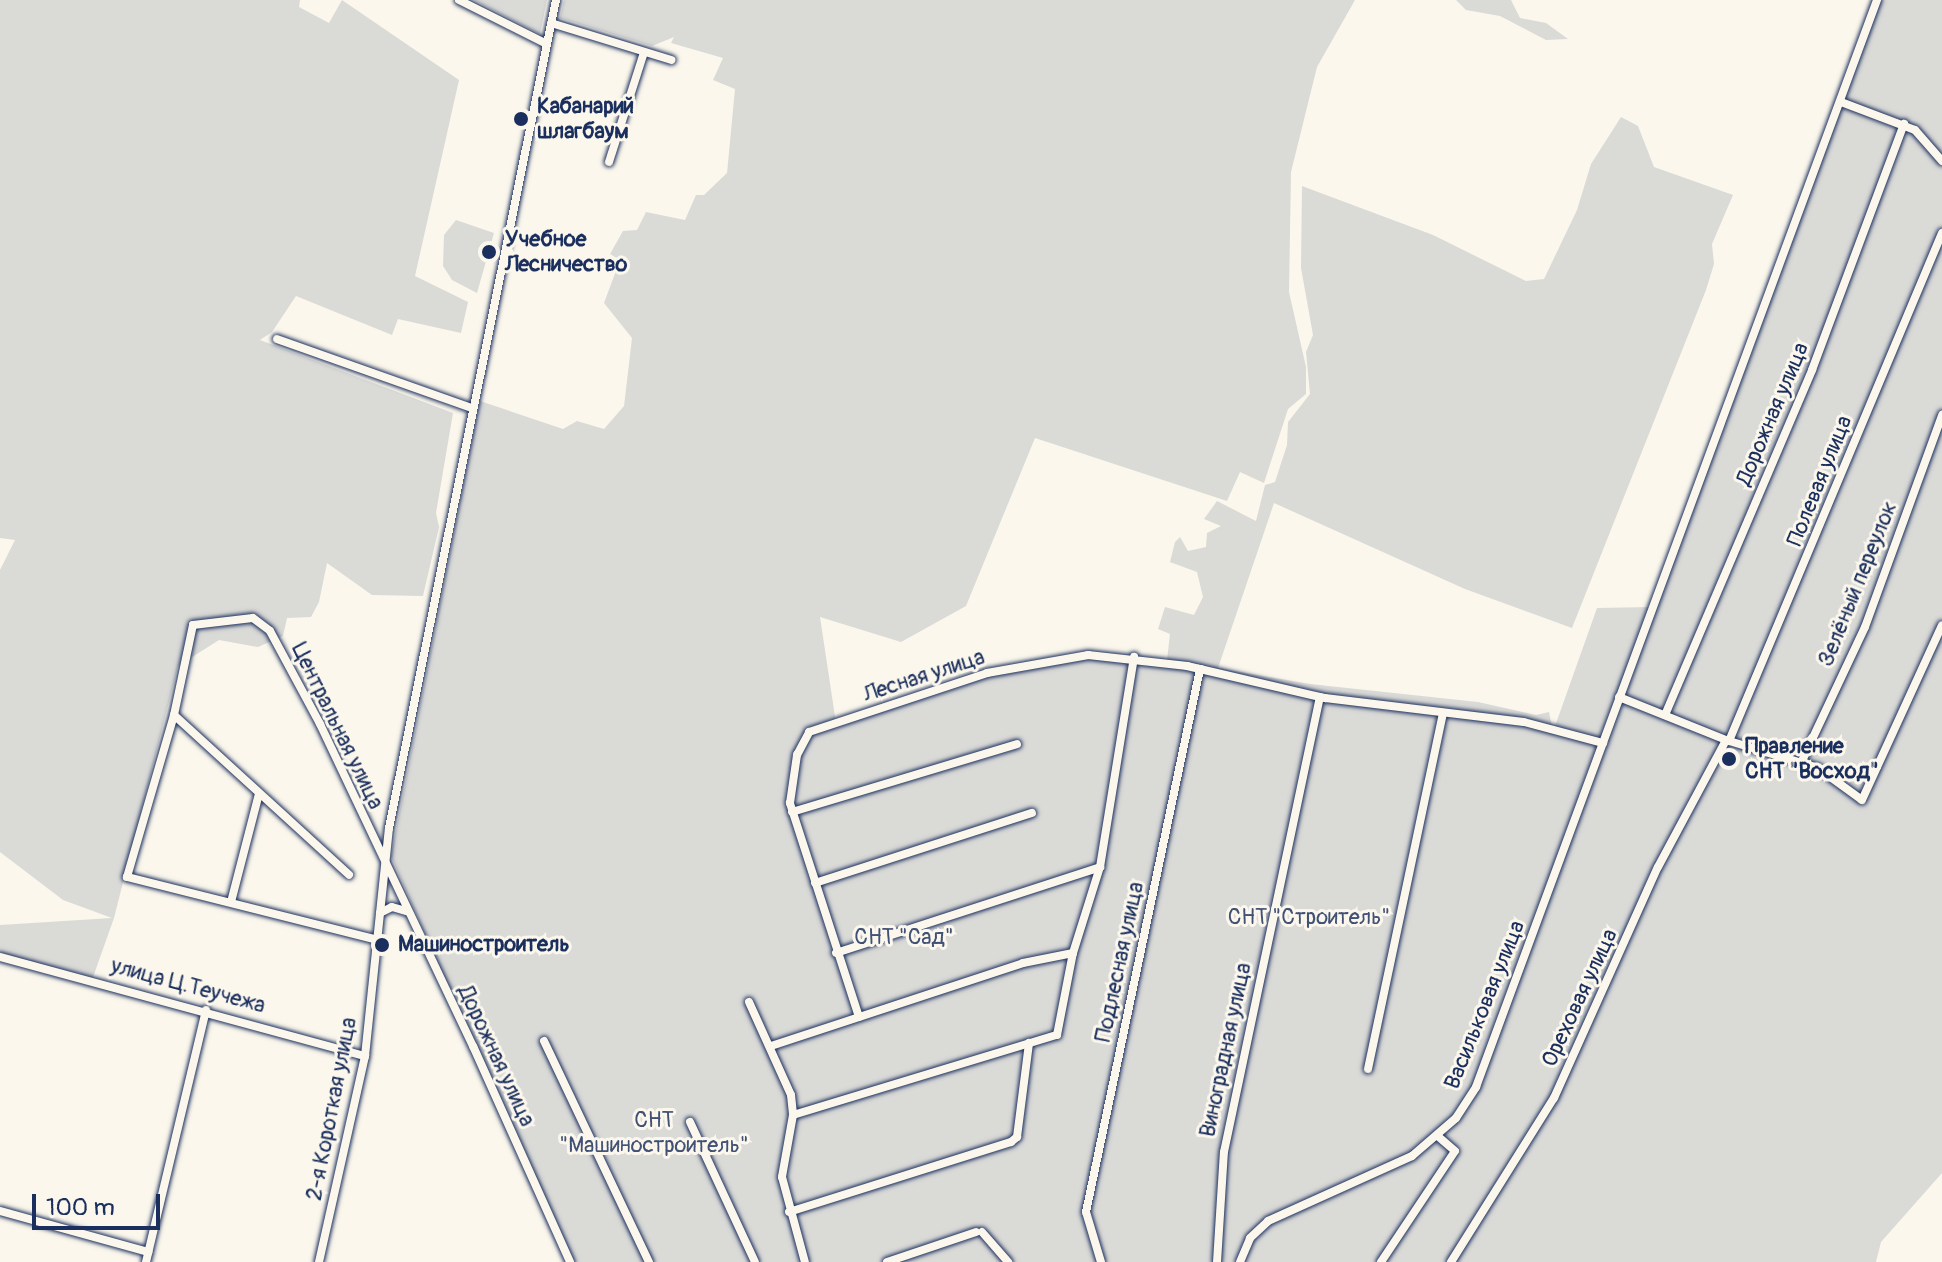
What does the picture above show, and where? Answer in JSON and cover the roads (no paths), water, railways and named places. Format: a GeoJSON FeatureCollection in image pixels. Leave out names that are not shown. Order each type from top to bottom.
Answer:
{"type":"FeatureCollection","features":[{"type":"Feature","properties":{"kind":"street"},"geometry":{"type":"LineString","coordinates":[[459,0],[547,44]]}},
{"type":"Feature","properties":{"kind":"street"},"geometry":{"type":"LineString","coordinates":[[277,339],[472,408],[556,0]]}},
{"type":"Feature","properties":{"kind":"street","name":"Дорожная улица"},"geometry":{"type":"LineString","coordinates":[[1619,697],[1718,437],[1877,0]]}},
{"type":"Feature","properties":{"kind":"street"},"geometry":{"type":"LineString","coordinates":[[551,23],[671,60]]}},
{"type":"Feature","properties":{"kind":"street"},"geometry":{"type":"LineString","coordinates":[[609,162],[644,52]]}},
{"type":"Feature","properties":{"kind":"street"},"geometry":{"type":"LineString","coordinates":[[1841,102],[1904,124],[1942,161]]}},
{"type":"Feature","properties":{"kind":"street","name":"Дорожная улица"},"geometry":{"type":"LineString","coordinates":[[1665,715],[1812,370],[1904,124]]}},
{"type":"Feature","properties":{"kind":"street","name":"Полевая улица"},"geometry":{"type":"LineString","coordinates":[[1728,741],[1942,233]]}},
{"type":"Feature","properties":{"kind":"street","name":"2-я Короткая улица"},"geometry":{"type":"LineString","coordinates":[[319,1262],[365,1056],[386,867],[472,408]]}},
{"type":"Feature","properties":{"kind":"street","name":"Зелёный переулок"},"geometry":{"type":"LineString","coordinates":[[1801,763],[1865,627],[1942,415]]}},
{"type":"Feature","properties":{"kind":"street","name":"Центральная улица"},"geometry":{"type":"LineString","coordinates":[[174,715],[193,625],[253,618],[270,631],[386,867]]}},
{"type":"Feature","properties":{"kind":"street"},"geometry":{"type":"LineString","coordinates":[[1619,697],[1728,741],[1801,763],[1845,784],[1862,800],[1942,625]]}},
{"type":"Feature","properties":{"kind":"street","name":"Лесная улица"},"geometry":{"type":"LineString","coordinates":[[792,812],[790,782],[809,732],[987,673],[1088,655],[1134,657]]}},
{"type":"Feature","properties":{"kind":"street"},"geometry":{"type":"LineString","coordinates":[[793,1115],[1057,1035],[1073,953],[1100,867],[1134,657],[1320,697],[1524,722],[1603,743]]}},
{"type":"Feature","properties":{"kind":"street","name":"Подлесная улица"},"geometry":{"type":"LineString","coordinates":[[1101,1262],[1086,1212],[1200,669]]}},
{"type":"Feature","properties":{"kind":"street","name":"Виноградная улица"},"geometry":{"type":"LineString","coordinates":[[1217,1262],[1222,1225],[1224,1152],[1320,697]]}},
{"type":"Feature","properties":{"kind":"street","name":"Васильковая улица"},"geometry":{"type":"LineString","coordinates":[[1240,1262],[1250,1238],[1268,1221],[1380,1173],[1438,1136],[1476,1087],[1619,697]]}},
{"type":"Feature","properties":{"kind":"street"},"geometry":{"type":"LineString","coordinates":[[1368,1069],[1443,713]]}},
{"type":"Feature","properties":{"kind":"street"},"geometry":{"type":"LineString","coordinates":[[349,875],[174,715],[127,877],[378,940]]}},
{"type":"Feature","properties":{"kind":"street","name":"Ореховая улица"},"geometry":{"type":"LineString","coordinates":[[1451,1262],[1554,1098],[1658,867],[1728,741]]}},
{"type":"Feature","properties":{"kind":"street"},"geometry":{"type":"LineString","coordinates":[[859,1017],[792,812],[1017,744]]}},
{"type":"Feature","properties":{"kind":"street"},"geometry":{"type":"LineString","coordinates":[[231,902],[259,794]]}},
{"type":"Feature","properties":{"kind":"street"},"geometry":{"type":"LineString","coordinates":[[815,883],[1032,813]]}},
{"type":"Feature","properties":{"kind":"street","name":"Дорожная улица"},"geometry":{"type":"LineString","coordinates":[[386,867],[570,1262]]}},
{"type":"Feature","properties":{"kind":"street"},"geometry":{"type":"LineString","coordinates":[[836,953],[1100,867]]}},
{"type":"Feature","properties":{"kind":"street"},"geometry":{"type":"LineString","coordinates":[[380,913],[392,907],[407,911]]}},
{"type":"Feature","properties":{"kind":"street"},"geometry":{"type":"LineString","coordinates":[[771,1046],[1073,953]]}},
{"type":"Feature","properties":{"kind":"street","name":"улица Ц.Теучежа"},"geometry":{"type":"LineString","coordinates":[[0,957],[206,1010],[365,1056]]}},
{"type":"Feature","properties":{"kind":"street"},"geometry":{"type":"LineString","coordinates":[[749,1002],[786,1077],[793,1115],[782,1177],[805,1262]]}},
{"type":"Feature","properties":{"kind":"street"},"geometry":{"type":"LineString","coordinates":[[146,1262],[206,1010]]}},
{"type":"Feature","properties":{"kind":"street"},"geometry":{"type":"LineString","coordinates":[[544,1041],[649,1262]]}},
{"type":"Feature","properties":{"kind":"street"},"geometry":{"type":"LineString","coordinates":[[789,1212],[1011,1142],[1017,1137],[1029,1043]]}},
{"type":"Feature","properties":{"kind":"street"},"geometry":{"type":"LineString","coordinates":[[690,1122],[755,1262]]}},
{"type":"Feature","properties":{"kind":"street"},"geometry":{"type":"LineString","coordinates":[[1381,1262],[1455,1151],[1438,1136]]}},
{"type":"Feature","properties":{"kind":"street"},"geometry":{"type":"LineString","coordinates":[[0,1211],[148,1252]]}},
{"type":"Feature","properties":{"kind":"street"},"geometry":{"type":"LineString","coordinates":[[887,1262],[914,1258],[979,1232],[1008,1262]]}},
{"type":"Feature","properties":{"kind":"place","name":"Кабанарий шлагбаум"},"geometry":{"type":"Point","coordinates":[521,119]}},
{"type":"Feature","properties":{"kind":"place","name":"Учебное Лесничество"},"geometry":{"type":"Point","coordinates":[489,252]}},
{"type":"Feature","properties":{"kind":"place","name":"Правление СНТ \"Восход\""},"geometry":{"type":"Point","coordinates":[1729,759]}},
{"type":"Feature","properties":{"kind":"place","name":"Машиностроитель"},"geometry":{"type":"Point","coordinates":[382,945]}},
{"type":"Feature","properties":{"kind":"park label","name":"СНТ \"Строитель\""},"geometry":{"type":"Point","coordinates":[1309,918]}},
{"type":"Feature","properties":{"kind":"park label","name":"СНТ \"Сад\""},"geometry":{"type":"Point","coordinates":[904,938]}},
{"type":"Feature","properties":{"kind":"park label","name":"СНТ \"Машиностроитель\""},"geometry":{"type":"Point","coordinates":[654,1132]}}]}
